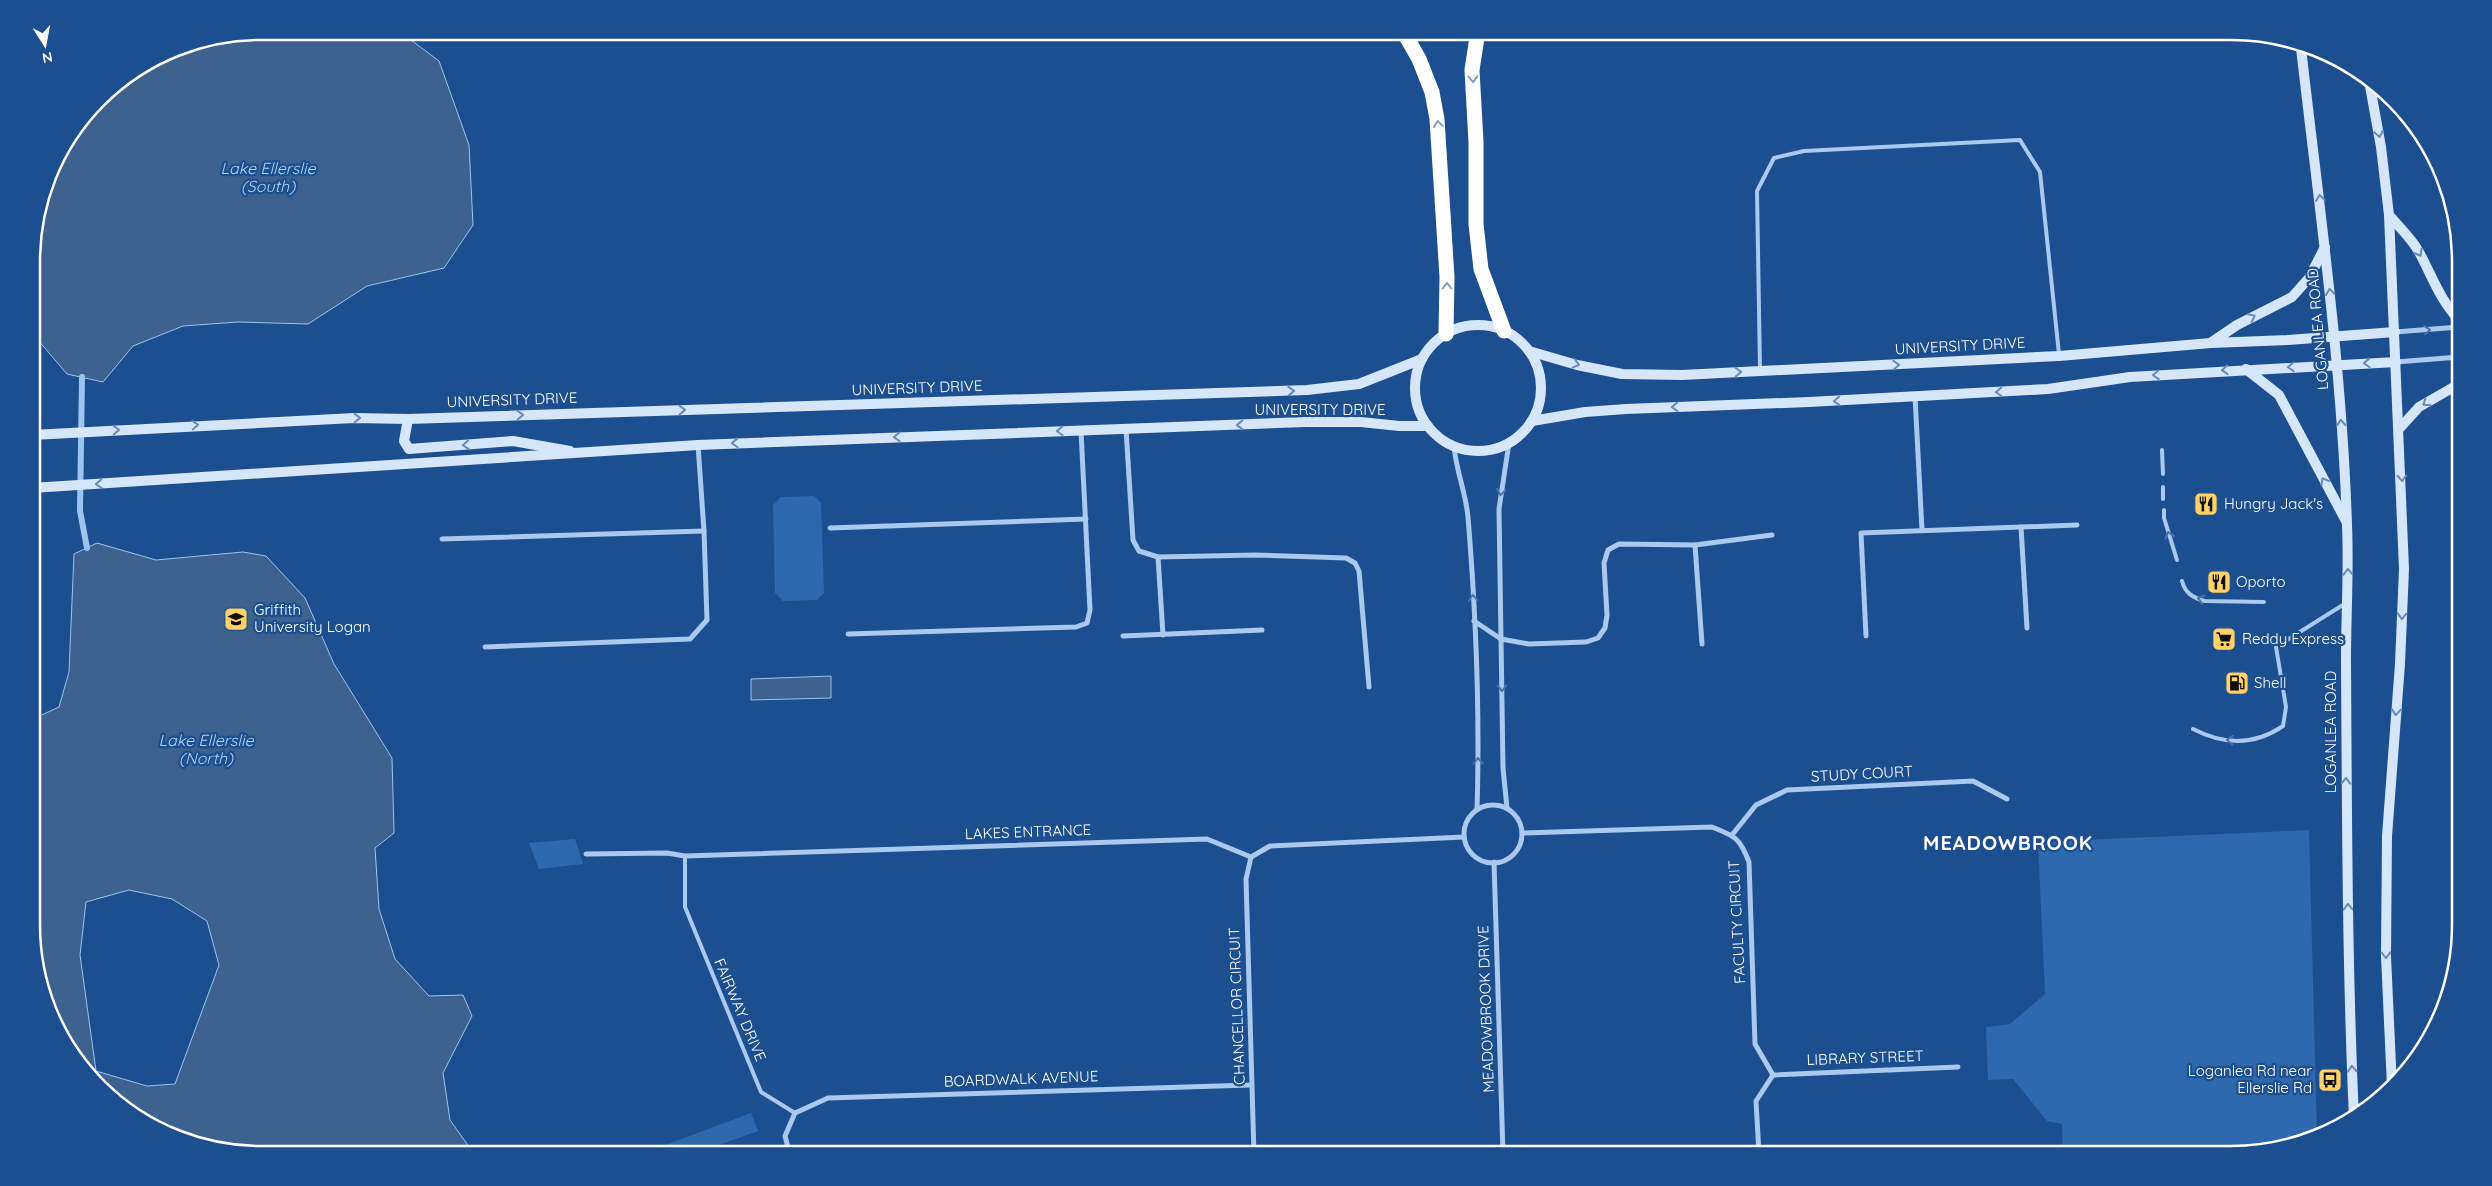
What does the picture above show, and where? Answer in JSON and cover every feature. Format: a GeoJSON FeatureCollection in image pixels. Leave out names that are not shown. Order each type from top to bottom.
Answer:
{"type":"FeatureCollection","features":[{"type":"Feature","properties":{"kind":"highway"},"geometry":{"type":"LineString","coordinates":[[1408,40],[1432,92],[1438,119],[1447,277],[1446,334]]}},
{"type":"Feature","properties":{"kind":"highway"},"geometry":{"type":"LineString","coordinates":[[1477,40],[1472,70],[1476,142],[1476,224],[1481,269],[1504,331]]}},
{"type":"Feature","properties":{"kind":"main road","name":"LOGANLEA ROAD"},"geometry":{"type":"LineString","coordinates":[[2301,52],[2326,246],[2337,364],[2347,524],[2346,830],[2354,1109]]}},
{"type":"Feature","properties":{"kind":"main road"},"geometry":{"type":"LineString","coordinates":[[2371,90],[2381,147],[2389,215],[2396,332],[2404,569],[2400,664],[2387,836],[2385,896],[2392,1076]]}},
{"type":"Feature","properties":{"kind":"main road"},"geometry":{"type":"LineString","coordinates":[[2389,215],[2418,250],[2436,287],[2452,313]]}},
{"type":"Feature","properties":{"kind":"main road"},"geometry":{"type":"LineString","coordinates":[[2211,343],[2237,325],[2292,297],[2309,278],[2326,246]]}},
{"type":"Feature","properties":{"kind":"main road"},"geometry":{"type":"LineString","coordinates":[[1485,326],[1504,331],[1518,339],[1529,351],[1538,368],[1542,386],[1540,404],[1532,421],[1522,434],[1508,444],[1491,450],[1472,451],[1454,446],[1440,438],[1428,426],[1419,411],[1416,394],[1417,376],[1422,359],[1433,345],[1446,334],[1465,327],[1485,326]]}},
{"type":"Feature","properties":{"kind":"main road","name":"UNIVERSITY DRIVE"},"geometry":{"type":"LineString","coordinates":[[1529,351],[1577,365],[1622,374],[1682,375],[2059,356],[2211,343],[2396,332]]}},
{"type":"Feature","properties":{"kind":"main road","name":"UNIVERSITY DRIVE"},"geometry":{"type":"LineString","coordinates":[[40,435],[354,418],[408,419],[1307,390],[1359,384],[1422,359]]}},
{"type":"Feature","properties":{"kind":"main road"},"geometry":{"type":"LineString","coordinates":[[1532,421],[1585,412],[2048,389],[2130,377],[2396,362]]}},
{"type":"Feature","properties":{"kind":"main road"},"geometry":{"type":"LineString","coordinates":[[2246,369],[2279,395],[2347,524]]}},
{"type":"Feature","properties":{"kind":"main road"},"geometry":{"type":"LineString","coordinates":[[2399,429],[2419,408],[2452,388]]}},
{"type":"Feature","properties":{"kind":"main road","name":"UNIVERSITY DRIVE"},"geometry":{"type":"LineString","coordinates":[[408,419],[404,441],[409,449],[513,441],[583,453]]}},
{"type":"Feature","properties":{"kind":"main road","name":"UNIVERSITY DRIVE"},"geometry":{"type":"LineString","coordinates":[[40,488],[698,445],[1306,422],[1361,422],[1399,426],[1428,426]]}},
{"type":"Feature","properties":{"kind":"street"},"geometry":{"type":"LineString","coordinates":[[2396,332],[2452,328]]}},
{"type":"Feature","properties":{"kind":"street"},"geometry":{"type":"LineString","coordinates":[[2396,362],[2452,357]]}},
{"type":"Feature","properties":{"kind":"street"},"geometry":{"type":"LineString","coordinates":[[1915,396],[1922,530]]}},
{"type":"Feature","properties":{"kind":"street"},"geometry":{"type":"LineString","coordinates":[[1126,429],[1133,540],[1139,551],[1158,557],[1264,555],[1346,558],[1355,563],[1359,571],[1369,687]]}},
{"type":"Feature","properties":{"kind":"street"},"geometry":{"type":"LineString","coordinates":[[848,634],[1076,627],[1087,623],[1090,610],[1081,430]]}},
{"type":"Feature","properties":{"kind":"street"},"geometry":{"type":"LineString","coordinates":[[1507,808],[1503,768],[1498,509],[1508,444]]}},
{"type":"Feature","properties":{"kind":"street"},"geometry":{"type":"LineString","coordinates":[[486,647],[690,639],[707,620],[704,530],[698,445]]}},
{"type":"Feature","properties":{"kind":"street"},"geometry":{"type":"LineString","coordinates":[[1454,446],[1456,464],[1462,482],[1468,516],[1474,621],[1478,766],[1477,810]]}},
{"type":"Feature","properties":{"kind":"street"},"geometry":{"type":"LineString","coordinates":[[830,528],[1086,519]]}},
{"type":"Feature","properties":{"kind":"street"},"geometry":{"type":"LineString","coordinates":[[1866,636],[1860,533],[2077,525]]}},
{"type":"Feature","properties":{"kind":"street"},"geometry":{"type":"LineString","coordinates":[[2021,526],[2027,628]]}},
{"type":"Feature","properties":{"kind":"street"},"geometry":{"type":"LineString","coordinates":[[442,539],[704,530]]}},
{"type":"Feature","properties":{"kind":"street"},"geometry":{"type":"LineString","coordinates":[[1474,621],[1501,639],[1529,644],[1586,642],[1598,638],[1606,628],[1604,563],[1608,550],[1619,544],[1695,545],[1772,535]]}},
{"type":"Feature","properties":{"kind":"street"},"geometry":{"type":"LineString","coordinates":[[1695,545],[1702,644]]}},
{"type":"Feature","properties":{"kind":"street"},"geometry":{"type":"LineString","coordinates":[[1158,557],[1163,635]]}},
{"type":"Feature","properties":{"kind":"street"},"geometry":{"type":"LineString","coordinates":[[1123,636],[1262,630]]}},
{"type":"Feature","properties":{"kind":"street","name":"STUDY COURT"},"geometry":{"type":"LineString","coordinates":[[1732,835],[1756,805],[1787,790],[1974,781],[2007,799]]}},
{"type":"Feature","properties":{"kind":"street"},"geometry":{"type":"LineString","coordinates":[[1496,805],[1507,808],[1520,823],[1522,842],[1512,856],[1504,861],[1494,862],[1480,859],[1472,853],[1464,837],[1469,818],[1477,810],[1496,805]]}},
{"type":"Feature","properties":{"kind":"street"},"geometry":{"type":"LineString","coordinates":[[1522,833],[1712,827],[1732,835]]}},
{"type":"Feature","properties":{"kind":"street","name":"FACULTY CIRCUIT"},"geometry":{"type":"LineString","coordinates":[[1732,835],[1742,843],[1749,862],[1755,1044],[1773,1075]]}},
{"type":"Feature","properties":{"kind":"street"},"geometry":{"type":"LineString","coordinates":[[1251,857],[1270,846],[1464,837]]}},
{"type":"Feature","properties":{"kind":"street","name":"LAKES ENTRANCE"},"geometry":{"type":"LineString","coordinates":[[586,854],[667,854],[684,856],[1207,839],[1251,857]]}},
{"type":"Feature","properties":{"kind":"street","name":"CHANCELLOR CIRCUIT"},"geometry":{"type":"LineString","coordinates":[[1251,857],[1246,879],[1254,1146]]}},
{"type":"Feature","properties":{"kind":"street","name":"MEADOWBROOK DRIVE"},"geometry":{"type":"LineString","coordinates":[[1494,862],[1503,1146]]}},
{"type":"Feature","properties":{"kind":"street","name":"LIBRARY STREET"},"geometry":{"type":"LineString","coordinates":[[1773,1075],[1958,1067]]}},
{"type":"Feature","properties":{"kind":"street"},"geometry":{"type":"LineString","coordinates":[[1759,1146],[1756,1101],[1773,1075]]}},
{"type":"Feature","properties":{"kind":"street","name":"BOARDWALK AVENUE"},"geometry":{"type":"LineString","coordinates":[[795,1113],[828,1098],[1252,1085]]}},
{"type":"Feature","properties":{"kind":"street"},"geometry":{"type":"LineString","coordinates":[[788,1146],[786,1136],[795,1113]]}},
{"type":"Feature","properties":{"kind":"lane"},"geometry":{"type":"LineString","coordinates":[[1760,371],[1757,191],[1774,158],[1804,151],[2010,140],[2020,140],[2040,172],[2059,356]]}},
{"type":"Feature","properties":{"kind":"lane"},"geometry":{"type":"LineString","coordinates":[[2162,450],[2163,474]]}},
{"type":"Feature","properties":{"kind":"lane"},"geometry":{"type":"LineString","coordinates":[[2163,487],[2164,499]]}},
{"type":"Feature","properties":{"kind":"lane"},"geometry":{"type":"LineString","coordinates":[[2164,510],[2164,518],[2177,560]]}},
{"type":"Feature","properties":{"kind":"lane"},"geometry":{"type":"LineString","coordinates":[[2182,581],[2188,593],[2196,599],[2205,601],[2264,602]]}},
{"type":"Feature","properties":{"kind":"lane"},"geometry":{"type":"LineString","coordinates":[[2193,729],[2213,739],[2252,741],[2268,736],[2284,726],[2286,706],[2276,647],[2348,602]]}},
{"type":"Feature","properties":{"kind":"lane","name":"FAIRWAY DRIVE"},"geometry":{"type":"LineString","coordinates":[[684,856],[685,908],[761,1092],[795,1113]]}},
{"type":"Feature","properties":{"kind":"shaded area"},"geometry":{"type":"Polygon","coordinates":[[[814,496],[821,503],[824,593],[817,600],[783,601],[775,593],[773,505],[781,497],[814,496]]]}},
{"type":"Feature","properties":{"kind":"shaded area"},"geometry":{"type":"Polygon","coordinates":[[[2309,830],[2317,1128],[2274,1142],[2245,1146],[2063,1146],[2062,1124],[2047,1121],[2013,1079],[1988,1080],[1986,1027],[2010,1024],[2045,994],[2038,842],[2309,830]]]}},
{"type":"Feature","properties":{"kind":"shaded area"},"geometry":{"type":"Polygon","coordinates":[[[575,839],[583,864],[539,869],[529,843],[575,839]]]}},
{"type":"Feature","properties":{"kind":"shaded area"},"geometry":{"type":"Polygon","coordinates":[[[751,1113],[758,1131],[716,1146],[663,1146],[751,1113]]]}},
{"type":"Feature","properties":{"kind":"water","name":"Lake Ellerslie (South)"},"geometry":{"type":"Polygon","coordinates":[[[247,40],[411,40],[439,61],[469,145],[473,225],[444,268],[367,286],[308,324],[238,322],[183,326],[133,346],[103,382],[67,374],[40,342],[40,247],[44,218],[57,177],[77,138],[95,115],[115,95],[138,77],[177,57],[218,44],[247,40]]]}},
{"type":"Feature","properties":{"kind":"water","name":"Lake Ellerslie (North)"},"geometry":{"type":"Polygon","coordinates":[[[97,543],[156,560],[243,552],[266,556],[305,598],[334,664],[392,758],[394,833],[375,848],[379,909],[395,959],[429,996],[463,995],[472,1016],[443,1073],[450,1120],[468,1146],[247,1146],[218,1142],[177,1129],[138,1109],[115,1091],[95,1071],[77,1048],[57,1009],[44,968],[40,939],[40,716],[59,707],[69,672],[74,554],[97,543]],[[129,890],[86,902],[80,955],[96,1071],[147,1086],[175,1084],[219,965],[207,921],[172,899],[129,890]]]}},
{"type":"Feature","properties":{"kind":"water"},"geometry":{"type":"Polygon","coordinates":[[[831,676],[831,698],[751,700],[751,679],[831,676]]]}},
{"type":"Feature","properties":{"kind":"waterway"},"geometry":{"type":"LineString","coordinates":[[82,377],[80,511],[87,548]]}},
{"type":"Feature","properties":{"kind":"place","name":"Hungry Jack's"},"geometry":{"type":"Point","coordinates":[2206,504]}},
{"type":"Feature","properties":{"kind":"place","name":"Oporto"},"geometry":{"type":"Point","coordinates":[2219,582]}},
{"type":"Feature","properties":{"kind":"place","name":"Griffith University Logan"},"geometry":{"type":"Point","coordinates":[236,619]}},
{"type":"Feature","properties":{"kind":"place","name":"Reddy Express"},"geometry":{"type":"Point","coordinates":[2224,639]}},
{"type":"Feature","properties":{"kind":"place","name":"Shell"},"geometry":{"type":"Point","coordinates":[2237,683]}},
{"type":"Feature","properties":{"kind":"place","name":"Loganlea Rd near Ellerslie Rd"},"geometry":{"type":"Point","coordinates":[2330,1080]}},
{"type":"Feature","properties":{"kind":"district","name":"MEADOWBROOK"},"geometry":{"type":"Point","coordinates":[2008,843]}}]}
